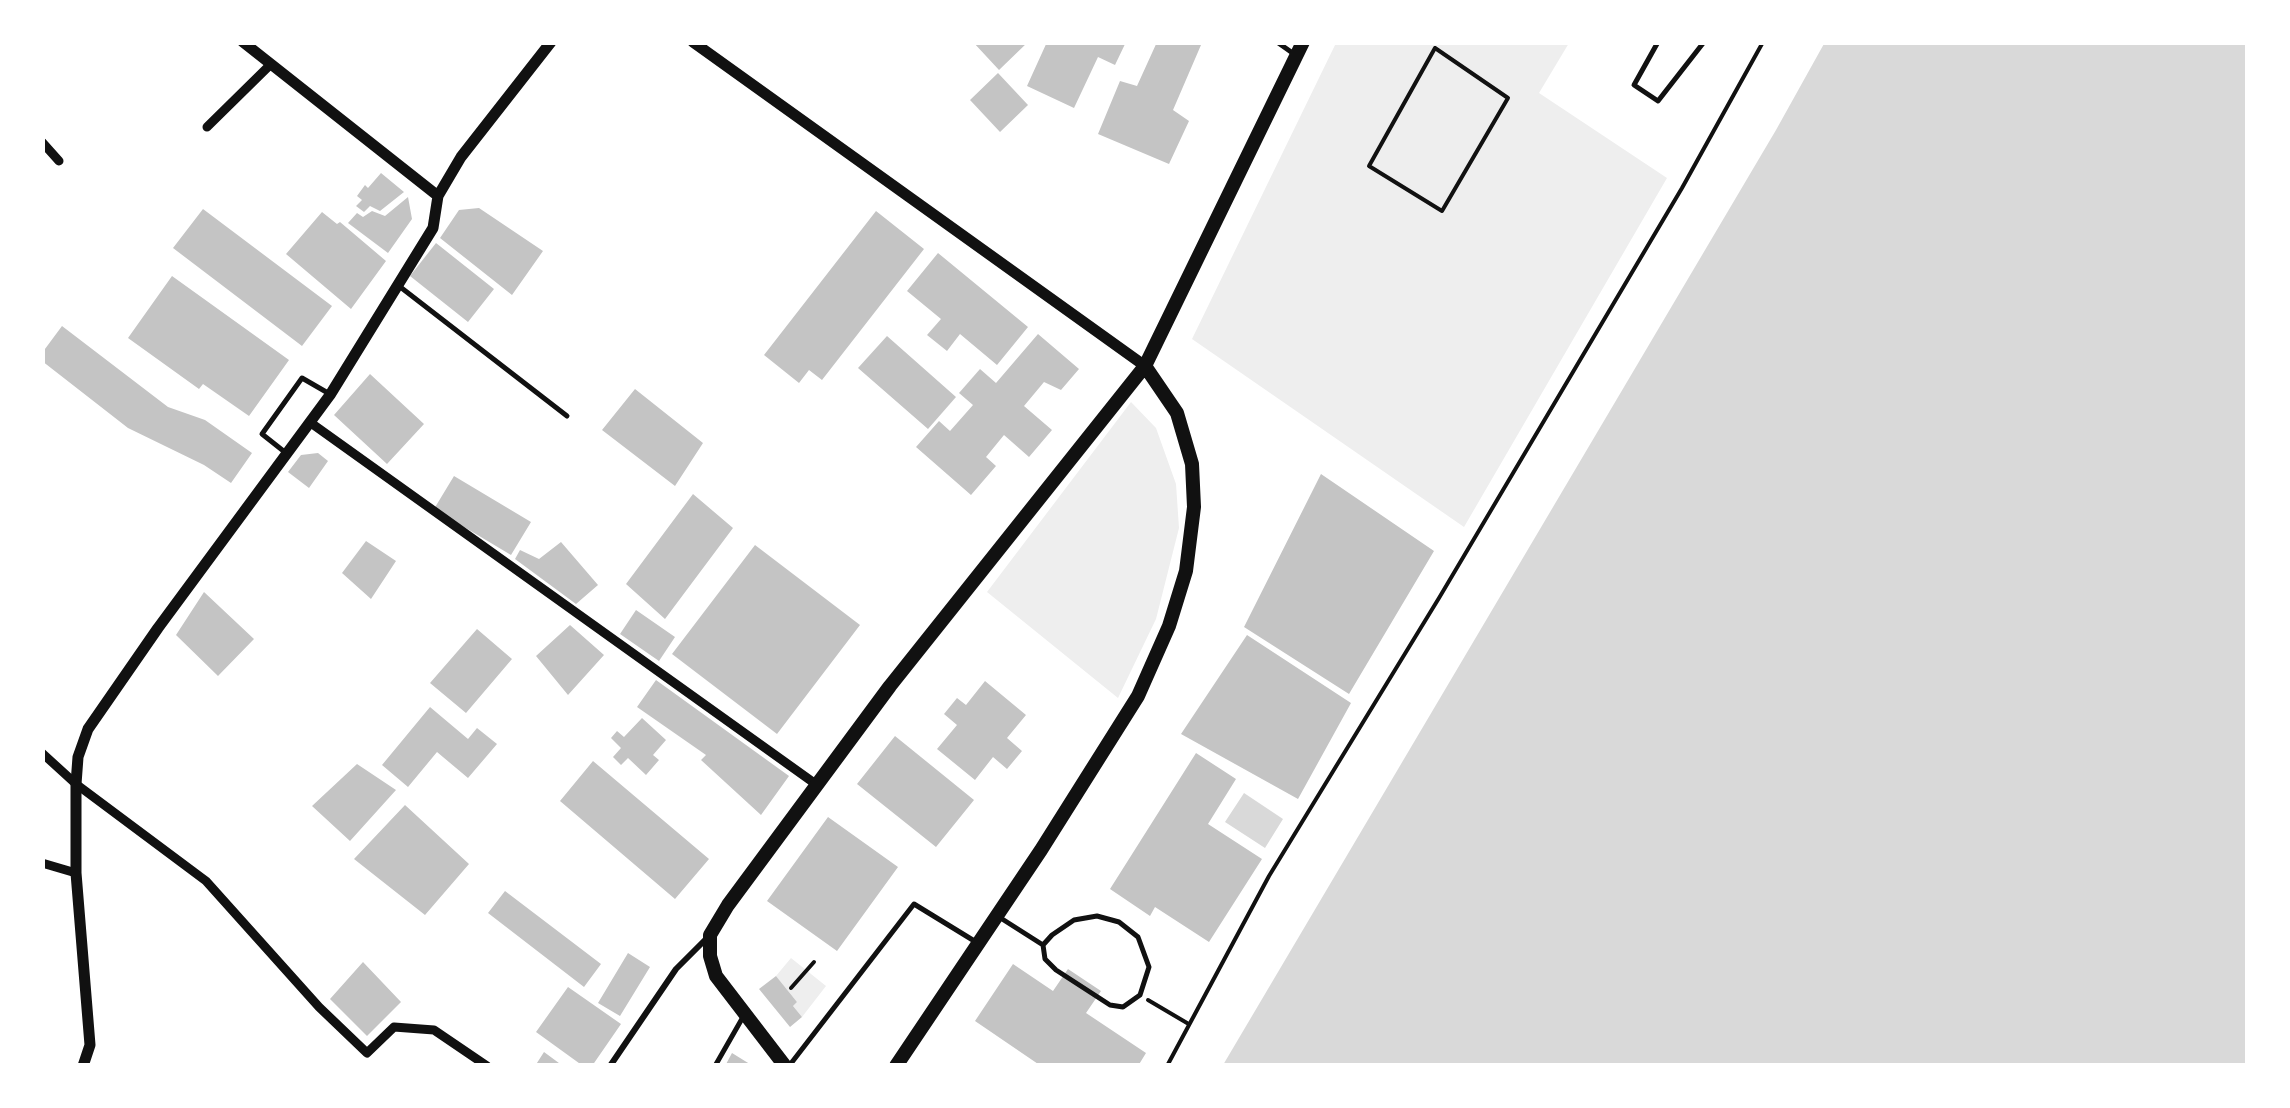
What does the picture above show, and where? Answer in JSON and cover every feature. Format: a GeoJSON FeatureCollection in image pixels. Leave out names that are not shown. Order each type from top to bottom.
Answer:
{"type":"FeatureCollection","features":[{"type":"Feature","properties":{"kind":"main road"},"geometry":{"type":"LineString","coordinates":[[787,1066],[716,976],[710,956],[710,935],[817,784],[985,564],[1144,366],[1300,49]]}},
{"type":"Feature","properties":{"kind":"main road"},"geometry":{"type":"LineString","coordinates":[[896,1066],[1138,696],[1169,626],[1186,572],[1194,507],[1192,464],[1177,413],[1144,366]]}},
{"type":"Feature","properties":{"kind":"street"},"geometry":{"type":"LineString","coordinates":[[243,42],[438,196]]}},
{"type":"Feature","properties":{"kind":"street"},"geometry":{"type":"LineString","coordinates":[[83,1066],[90,1045],[76,873],[76,784],[78,757],[88,729],[330,395],[433,228],[438,196],[460,156],[552,42]]}},
{"type":"Feature","properties":{"kind":"street"},"geometry":{"type":"LineString","coordinates":[[693,42],[1144,366]]}},
{"type":"Feature","properties":{"kind":"street"},"geometry":{"type":"LineString","coordinates":[[207,127],[270,65]]}},
{"type":"Feature","properties":{"kind":"street"},"geometry":{"type":"LineString","coordinates":[[42,142],[59,161]]}},
{"type":"Feature","properties":{"kind":"street"},"geometry":{"type":"LineString","coordinates":[[311,423],[817,784]]}},
{"type":"Feature","properties":{"kind":"street"},"geometry":{"type":"LineString","coordinates":[[42,753],[76,784],[206,881],[319,1007],[367,1053],[394,1027],[434,1030],[487,1066]]}},
{"type":"Feature","properties":{"kind":"street"},"geometry":{"type":"LineString","coordinates":[[42,863],[76,873]]}},
{"type":"Feature","properties":{"kind":"street"},"geometry":{"type":"LineString","coordinates":[[610,1066],[676,969],[710,935]]}},
{"type":"Feature","properties":{"kind":"lane"},"geometry":{"type":"LineString","coordinates":[[1277,42],[1300,49]]}},
{"type":"Feature","properties":{"kind":"lane"},"geometry":{"type":"LineString","coordinates":[[1658,42],[1634,85],[1658,101],[1704,42]]}},
{"type":"Feature","properties":{"kind":"lane"},"geometry":{"type":"LineString","coordinates":[[399,286],[567,416]]}},
{"type":"Feature","properties":{"kind":"lane"},"geometry":{"type":"LineString","coordinates":[[288,455],[262,434],[302,378],[330,395]]}},
{"type":"Feature","properties":{"kind":"lane"},"geometry":{"type":"LineString","coordinates":[[787,1066],[914,904],[977,943]]}},
{"type":"Feature","properties":{"kind":"lane"},"geometry":{"type":"LineString","coordinates":[[997,916],[1043,945],[1045,959],[1056,970],[1110,1005],[1123,1008],[1140,994],[1150,967],[1138,937],[1119,922],[1097,916],[1074,920],[1043,945]]}},
{"type":"Feature","properties":{"kind":"lane"},"geometry":{"type":"LineString","coordinates":[[715,1066],[744,1014]]}},
{"type":"Feature","properties":{"kind":"path"},"geometry":{"type":"LineString","coordinates":[[1167,1066],[1269,876],[1682,188],[1763,42]]}},
{"type":"Feature","properties":{"kind":"path"},"geometry":{"type":"LineString","coordinates":[[1435,48],[1508,98],[1442,211],[1369,166],[1435,48]]}},
{"type":"Feature","properties":{"kind":"path"},"geometry":{"type":"LineString","coordinates":[[791,988],[814,962]]}},
{"type":"Feature","properties":{"kind":"path"},"geometry":{"type":"LineString","coordinates":[[1140,994],[1188,1024]]}},
{"type":"Feature","properties":{"kind":"shaded area"},"geometry":{"type":"Polygon","coordinates":[[[1825,42],[2247,43],[2247,1065],[1223,1065],[1776,130],[1825,42]]]}},
{"type":"Feature","properties":{"kind":"shaded area"},"geometry":{"type":"Polygon","coordinates":[[[1336,43],[1569,43],[1539,93],[1667,178],[1464,527],[1192,339],[1336,43]]]}},
{"type":"Feature","properties":{"kind":"shaded area"},"geometry":{"type":"Polygon","coordinates":[[[1131,402],[1156,428],[1176,484],[1179,528],[1156,619],[1118,698],[987,592],[1131,402]]]}},
{"type":"Feature","properties":{"kind":"shaded area"},"geometry":{"type":"Polygon","coordinates":[[[1244,793],[1283,819],[1265,848],[1225,822],[1244,793]]]}},
{"type":"Feature","properties":{"kind":"shaded area"},"geometry":{"type":"Polygon","coordinates":[[[791,958],[826,986],[802,1017],[793,1006],[797,1002],[776,976],[791,958]]]}},
{"type":"Feature","properties":{"kind":"building"},"geometry":{"type":"Polygon","coordinates":[[[973,42],[1028,42],[999,70],[973,42]]]}},
{"type":"Feature","properties":{"kind":"building"},"geometry":{"type":"Polygon","coordinates":[[[1047,42],[1126,42],[1115,65],[1098,57],[1074,108],[1027,86],[1047,42]]]}},
{"type":"Feature","properties":{"kind":"building"},"geometry":{"type":"Polygon","coordinates":[[[1157,42],[1201,45],[1173,110],[1189,121],[1169,164],[1098,134],[1120,81],[1137,86],[1157,42]]]}},
{"type":"Feature","properties":{"kind":"building"},"geometry":{"type":"Polygon","coordinates":[[[998,73],[1028,105],[1000,132],[970,100],[998,73]]]}},
{"type":"Feature","properties":{"kind":"building"},"geometry":{"type":"Polygon","coordinates":[[[381,173],[404,192],[380,211],[370,206],[364,212],[356,206],[362,200],[357,196],[381,173]]]}},
{"type":"Feature","properties":{"kind":"building"},"geometry":{"type":"Polygon","coordinates":[[[408,197],[412,219],[388,253],[348,223],[357,213],[363,217],[372,211],[385,216],[408,197]]]}},
{"type":"Feature","properties":{"kind":"building"},"geometry":{"type":"Polygon","coordinates":[[[479,208],[543,251],[512,295],[440,238],[459,210],[479,208]]]}},
{"type":"Feature","properties":{"kind":"building"},"geometry":{"type":"Polygon","coordinates":[[[203,209],[332,306],[302,346],[173,248],[203,209]]]}},
{"type":"Feature","properties":{"kind":"building"},"geometry":{"type":"Polygon","coordinates":[[[876,211],[924,249],[822,380],[809,370],[799,383],[764,355],[876,211]]]}},
{"type":"Feature","properties":{"kind":"building"},"geometry":{"type":"Polygon","coordinates":[[[322,212],[337,224],[340,222],[386,261],[351,309],[286,254],[322,212]]]}},
{"type":"Feature","properties":{"kind":"building"},"geometry":{"type":"Polygon","coordinates":[[[436,243],[494,289],[468,322],[410,276],[436,243]]]}},
{"type":"Feature","properties":{"kind":"building"},"geometry":{"type":"Polygon","coordinates":[[[938,253],[1028,327],[997,365],[960,334],[947,351],[927,335],[941,319],[907,291],[938,253]]]}},
{"type":"Feature","properties":{"kind":"building"},"geometry":{"type":"Polygon","coordinates":[[[172,276],[289,360],[249,416],[203,384],[199,389],[128,338],[172,276]]]}},
{"type":"Feature","properties":{"kind":"building"},"geometry":{"type":"Polygon","coordinates":[[[62,326],[168,407],[205,420],[252,453],[231,483],[204,465],[128,428],[42,361],[42,353],[62,326]]]}},
{"type":"Feature","properties":{"kind":"building"},"geometry":{"type":"Polygon","coordinates":[[[1038,334],[1079,369],[1061,390],[1044,382],[1024,406],[1052,430],[1029,457],[1004,435],[986,457],[996,466],[971,495],[916,447],[939,421],[950,431],[973,405],[959,393],[980,369],[996,383],[1038,334]]]}},
{"type":"Feature","properties":{"kind":"building"},"geometry":{"type":"Polygon","coordinates":[[[887,336],[956,397],[928,429],[858,368],[887,336]]]}},
{"type":"Feature","properties":{"kind":"building"},"geometry":{"type":"Polygon","coordinates":[[[370,374],[424,424],[387,464],[334,415],[370,374]]]}},
{"type":"Feature","properties":{"kind":"building"},"geometry":{"type":"Polygon","coordinates":[[[635,389],[703,443],[675,486],[602,430],[635,389]]]}},
{"type":"Feature","properties":{"kind":"building"},"geometry":{"type":"Polygon","coordinates":[[[318,453],[328,461],[309,488],[288,472],[301,455],[318,453]]]}},
{"type":"Feature","properties":{"kind":"building"},"geometry":{"type":"Polygon","coordinates":[[[1321,474],[1434,551],[1349,694],[1244,627],[1321,474]]]}},
{"type":"Feature","properties":{"kind":"building"},"geometry":{"type":"Polygon","coordinates":[[[454,476],[531,522],[511,555],[434,509],[454,476]]]}},
{"type":"Feature","properties":{"kind":"building"},"geometry":{"type":"Polygon","coordinates":[[[693,494],[733,528],[665,619],[626,584],[693,494]]]}},
{"type":"Feature","properties":{"kind":"building"},"geometry":{"type":"Polygon","coordinates":[[[366,541],[396,561],[371,599],[342,573],[366,541]]]}},
{"type":"Feature","properties":{"kind":"building"},"geometry":{"type":"Polygon","coordinates":[[[561,542],[598,585],[576,604],[515,559],[520,550],[539,559],[561,542]]]}},
{"type":"Feature","properties":{"kind":"building"},"geometry":{"type":"Polygon","coordinates":[[[755,545],[860,625],[777,734],[672,654],[755,545]]]}},
{"type":"Feature","properties":{"kind":"building"},"geometry":{"type":"Polygon","coordinates":[[[204,592],[254,639],[218,676],[176,635],[204,592]]]}},
{"type":"Feature","properties":{"kind":"building"},"geometry":{"type":"Polygon","coordinates":[[[636,610],[675,637],[659,661],[620,634],[636,610]]]}},
{"type":"Feature","properties":{"kind":"building"},"geometry":{"type":"Polygon","coordinates":[[[570,625],[604,655],[568,695],[536,656],[570,625]]]}},
{"type":"Feature","properties":{"kind":"building"},"geometry":{"type":"Polygon","coordinates":[[[477,629],[512,659],[466,713],[430,683],[477,629]]]}},
{"type":"Feature","properties":{"kind":"building"},"geometry":{"type":"Polygon","coordinates":[[[1247,635],[1351,703],[1298,799],[1181,734],[1247,635]]]}},
{"type":"Feature","properties":{"kind":"building"},"geometry":{"type":"Polygon","coordinates":[[[656,680],[789,776],[761,815],[701,760],[706,755],[637,707],[656,680]]]}},
{"type":"Feature","properties":{"kind":"building"},"geometry":{"type":"Polygon","coordinates":[[[985,681],[1026,715],[1007,738],[1022,751],[1007,769],[993,757],[975,780],[937,749],[957,725],[944,714],[957,698],[966,705],[985,681]]]}},
{"type":"Feature","properties":{"kind":"building"},"geometry":{"type":"Polygon","coordinates":[[[430,707],[468,739],[477,728],[497,744],[468,778],[437,752],[408,787],[382,765],[430,707]]]}},
{"type":"Feature","properties":{"kind":"building"},"geometry":{"type":"Polygon","coordinates":[[[642,718],[666,740],[653,755],[659,760],[646,775],[628,758],[621,765],[613,757],[621,748],[611,738],[617,731],[624,737],[642,718]]]}},
{"type":"Feature","properties":{"kind":"building"},"geometry":{"type":"Polygon","coordinates":[[[895,736],[974,800],[936,847],[857,784],[895,736]]]}},
{"type":"Feature","properties":{"kind":"building"},"geometry":{"type":"Polygon","coordinates":[[[1196,753],[1236,779],[1208,824],[1262,859],[1209,942],[1155,907],[1150,916],[1110,889],[1196,753]]]}},
{"type":"Feature","properties":{"kind":"building"},"geometry":{"type":"Polygon","coordinates":[[[593,761],[709,859],[675,899],[560,801],[593,761]]]}},
{"type":"Feature","properties":{"kind":"building"},"geometry":{"type":"Polygon","coordinates":[[[357,764],[396,790],[350,841],[312,806],[357,764]]]}},
{"type":"Feature","properties":{"kind":"building"},"geometry":{"type":"Polygon","coordinates":[[[405,805],[469,864],[425,915],[354,859],[405,805]]]}},
{"type":"Feature","properties":{"kind":"building"},"geometry":{"type":"Polygon","coordinates":[[[828,817],[898,867],[837,951],[767,901],[828,817]]]}},
{"type":"Feature","properties":{"kind":"building"},"geometry":{"type":"Polygon","coordinates":[[[505,891],[601,964],[584,987],[488,913],[505,891]]]}},
{"type":"Feature","properties":{"kind":"building"},"geometry":{"type":"Polygon","coordinates":[[[628,953],[650,967],[620,1016],[598,1003],[628,953]]]}},
{"type":"Feature","properties":{"kind":"building"},"geometry":{"type":"Polygon","coordinates":[[[363,962],[401,1002],[367,1036],[330,999],[363,962]]]}},
{"type":"Feature","properties":{"kind":"building"},"geometry":{"type":"Polygon","coordinates":[[[1013,964],[1053,991],[1068,969],[1101,991],[1086,1013],[1146,1053],[1138,1066],[1041,1066],[975,1021],[1013,964]]]}},
{"type":"Feature","properties":{"kind":"building"},"geometry":{"type":"Polygon","coordinates":[[[776,976],[797,1002],[793,1006],[802,1017],[790,1027],[759,989],[776,976]]]}},
{"type":"Feature","properties":{"kind":"building"},"geometry":{"type":"Polygon","coordinates":[[[568,987],[621,1024],[592,1066],[583,1066],[536,1032],[568,987]]]}},
{"type":"Feature","properties":{"kind":"building"},"geometry":{"type":"Polygon","coordinates":[[[544,1052],[563,1066],[535,1066],[544,1052]]]}},
{"type":"Feature","properties":{"kind":"building"},"geometry":{"type":"Polygon","coordinates":[[[732,1053],[753,1066],[725,1066],[732,1053]]]}}]}
